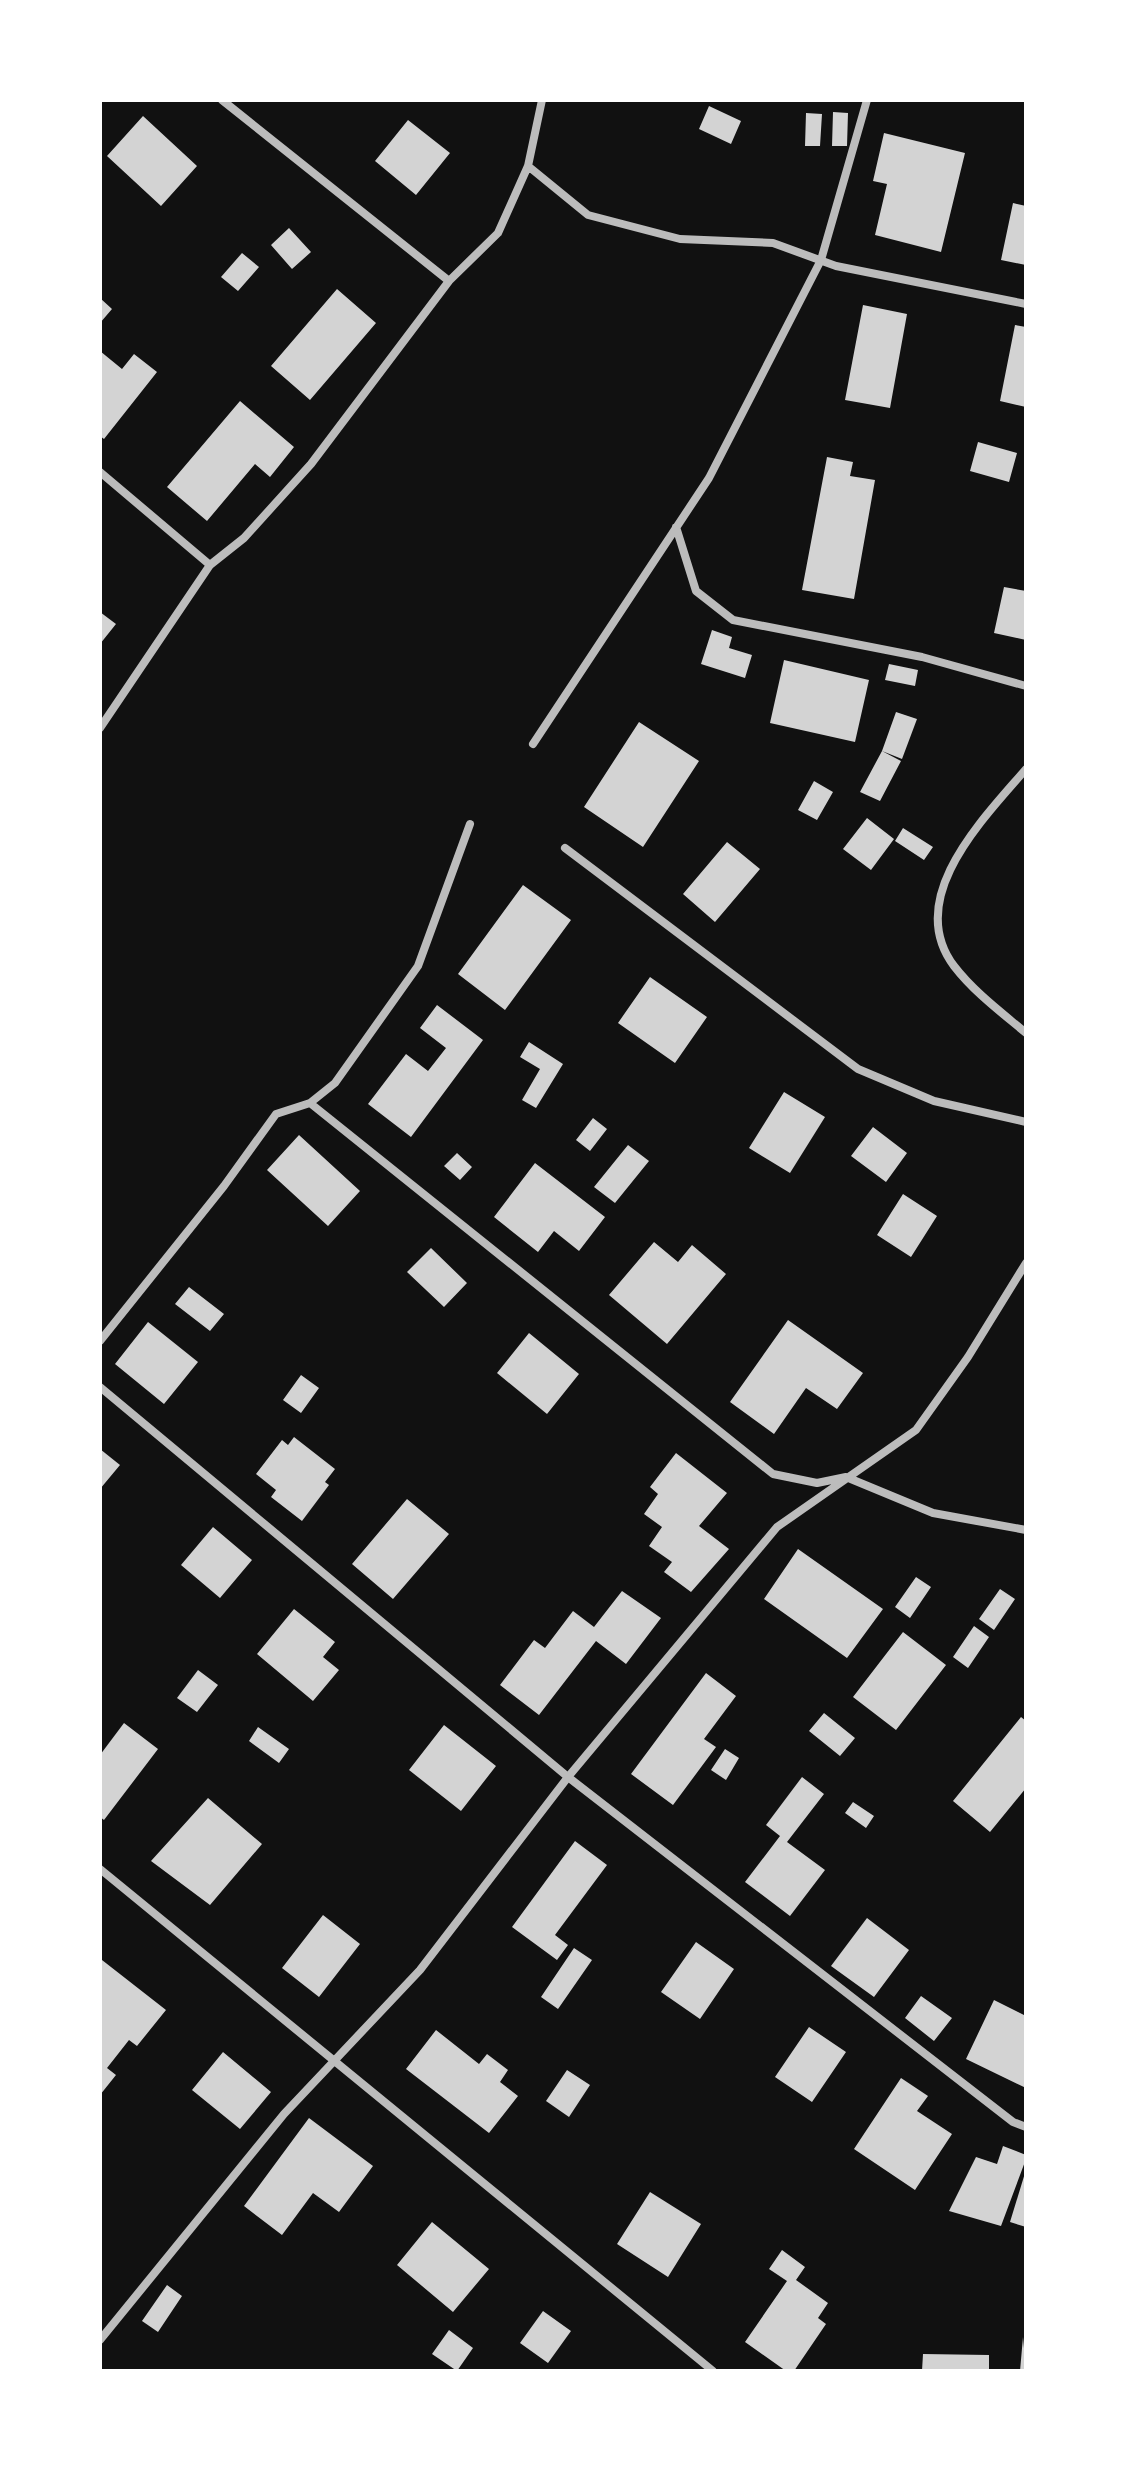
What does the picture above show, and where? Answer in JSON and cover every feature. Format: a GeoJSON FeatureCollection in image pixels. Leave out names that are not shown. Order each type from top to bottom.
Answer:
{"type":"FeatureCollection","features":[{"type":"Feature","properties":{"kind":"street"},"geometry":{"type":"LineString","coordinates":[[222,100],[449,281]]}},
{"type":"Feature","properties":{"kind":"street"},"geometry":{"type":"LineString","coordinates":[[100,728],[210,565],[244,538],[311,464],[449,281],[498,233],[528,166],[542,100]]}},
{"type":"Feature","properties":{"kind":"street"},"geometry":{"type":"LineString","coordinates":[[533,744],[709,478],[821,260],[867,100]]}},
{"type":"Feature","properties":{"kind":"street"},"geometry":{"type":"LineString","coordinates":[[528,166],[588,215],[680,239],[773,243],[821,260],[1026,304]]}},
{"type":"Feature","properties":{"kind":"street"},"geometry":{"type":"LineString","coordinates":[[100,472],[210,565]]}},
{"type":"Feature","properties":{"kind":"street"},"geometry":{"type":"LineString","coordinates":[[676,527],[696,591],[733,620],[922,657],[1026,686]]}},
{"type":"Feature","properties":{"kind":"street"},"geometry":{"type":"LineString","coordinates":[[1026,769],[989,812],[955,862],[939,896],[941,940],[953,965],[975,990],[1026,1033]]}},
{"type":"Feature","properties":{"kind":"street"},"geometry":{"type":"LineString","coordinates":[[100,1341],[224,1186],[276,1114],[310,1103],[335,1083],[418,966],[470,824]]}},
{"type":"Feature","properties":{"kind":"street"},"geometry":{"type":"LineString","coordinates":[[565,848],[858,1069],[934,1101],[1026,1122]]}},
{"type":"Feature","properties":{"kind":"street"},"geometry":{"type":"LineString","coordinates":[[310,1103],[773,1474],[817,1483],[846,1477],[933,1513],[1026,1530]]}},
{"type":"Feature","properties":{"kind":"street"},"geometry":{"type":"LineString","coordinates":[[100,2340],[284,2114],[420,1970],[568,1777],[777,1527],[916,1430],[952,1380],[1026,1263]]}},
{"type":"Feature","properties":{"kind":"street"},"geometry":{"type":"LineString","coordinates":[[100,1387],[568,1777],[1013,2122],[1026,2127]]}},
{"type":"Feature","properties":{"kind":"street"},"geometry":{"type":"LineString","coordinates":[[100,1869],[713,2371]]}},
{"type":"Feature","properties":{"kind":"building"},"geometry":{"type":"Polygon","coordinates":[[[709,106],[741,121],[731,144],[699,129],[709,106]]]}},
{"type":"Feature","properties":{"kind":"building"},"geometry":{"type":"Polygon","coordinates":[[[833,112],[848,113],[847,146],[832,146],[833,112]]]}},
{"type":"Feature","properties":{"kind":"building"},"geometry":{"type":"Polygon","coordinates":[[[806,113],[822,114],[820,146],[805,146],[806,113]]]}},
{"type":"Feature","properties":{"kind":"building"},"geometry":{"type":"Polygon","coordinates":[[[143,116],[197,166],[161,206],[107,156],[143,116]]]}},
{"type":"Feature","properties":{"kind":"building"},"geometry":{"type":"Polygon","coordinates":[[[408,120],[450,153],[416,195],[375,161],[408,120]]]}},
{"type":"Feature","properties":{"kind":"building"},"geometry":{"type":"Polygon","coordinates":[[[884,133],[965,153],[941,252],[875,235],[887,184],[873,181],[884,133]]]}},
{"type":"Feature","properties":{"kind":"building"},"geometry":{"type":"Polygon","coordinates":[[[1013,203],[1026,206],[1026,265],[1001,260],[1013,203]]]}},
{"type":"Feature","properties":{"kind":"building"},"geometry":{"type":"Polygon","coordinates":[[[289,228],[311,252],[292,269],[271,245],[289,228]]]}},
{"type":"Feature","properties":{"kind":"building"},"geometry":{"type":"Polygon","coordinates":[[[242,253],[259,267],[238,291],[221,277],[242,253]]]}},
{"type":"Feature","properties":{"kind":"building"},"geometry":{"type":"Polygon","coordinates":[[[337,289],[376,323],[310,400],[271,366],[337,289]]]}},
{"type":"Feature","properties":{"kind":"building"},"geometry":{"type":"Polygon","coordinates":[[[100,298],[112,309],[100,323],[100,298]]]}},
{"type":"Feature","properties":{"kind":"building"},"geometry":{"type":"Polygon","coordinates":[[[863,305],[907,314],[890,408],[845,400],[863,305]]]}},
{"type":"Feature","properties":{"kind":"building"},"geometry":{"type":"Polygon","coordinates":[[[1015,325],[1026,327],[1026,407],[1000,401],[1015,325]]]}},
{"type":"Feature","properties":{"kind":"building"},"geometry":{"type":"Polygon","coordinates":[[[100,351],[122,369],[134,354],[157,372],[104,439],[100,436],[100,351]]]}},
{"type":"Feature","properties":{"kind":"building"},"geometry":{"type":"Polygon","coordinates":[[[240,401],[294,447],[270,477],[255,464],[207,521],[167,487],[240,401]]]}},
{"type":"Feature","properties":{"kind":"building"},"geometry":{"type":"Polygon","coordinates":[[[978,442],[1017,453],[1009,482],[970,471],[978,442]]]}},
{"type":"Feature","properties":{"kind":"building"},"geometry":{"type":"Polygon","coordinates":[[[827,457],[853,462],[850,476],[875,480],[854,599],[802,590],[827,457]]]}},
{"type":"Feature","properties":{"kind":"building"},"geometry":{"type":"Polygon","coordinates":[[[1004,587],[1026,591],[1026,640],[994,633],[1004,587]]]}},
{"type":"Feature","properties":{"kind":"building"},"geometry":{"type":"Polygon","coordinates":[[[100,612],[116,624],[100,644],[100,612]]]}},
{"type":"Feature","properties":{"kind":"building"},"geometry":{"type":"Polygon","coordinates":[[[712,630],[732,637],[729,648],[752,655],[745,678],[701,664],[712,630]]]}},
{"type":"Feature","properties":{"kind":"building"},"geometry":{"type":"Polygon","coordinates":[[[784,660],[869,680],[855,742],[770,723],[784,660]]]}},
{"type":"Feature","properties":{"kind":"building"},"geometry":{"type":"Polygon","coordinates":[[[889,664],[918,670],[915,686],[885,680],[889,664]]]}},
{"type":"Feature","properties":{"kind":"building"},"geometry":{"type":"Polygon","coordinates":[[[896,712],[917,719],[902,759],[882,751],[896,712]]]}},
{"type":"Feature","properties":{"kind":"building"},"geometry":{"type":"Polygon","coordinates":[[[639,722],[699,761],[643,847],[584,807],[639,722]]]}},
{"type":"Feature","properties":{"kind":"building"},"geometry":{"type":"Polygon","coordinates":[[[882,751],[901,761],[880,801],[860,792],[882,751]]]}},
{"type":"Feature","properties":{"kind":"building"},"geometry":{"type":"Polygon","coordinates":[[[814,781],[833,792],[817,820],[798,810],[814,781]]]}},
{"type":"Feature","properties":{"kind":"building"},"geometry":{"type":"Polygon","coordinates":[[[867,818],[894,839],[871,870],[843,849],[867,818]]]}},
{"type":"Feature","properties":{"kind":"building"},"geometry":{"type":"Polygon","coordinates":[[[903,828],[933,847],[924,860],[895,841],[903,828]]]}},
{"type":"Feature","properties":{"kind":"building"},"geometry":{"type":"Polygon","coordinates":[[[727,842],[760,869],[715,922],[683,894],[727,842]]]}},
{"type":"Feature","properties":{"kind":"building"},"geometry":{"type":"Polygon","coordinates":[[[523,885],[571,920],[505,1010],[458,974],[523,885]]]}},
{"type":"Feature","properties":{"kind":"building"},"geometry":{"type":"Polygon","coordinates":[[[650,977],[707,1017],[675,1063],[618,1023],[650,977]]]}},
{"type":"Feature","properties":{"kind":"building"},"geometry":{"type":"Polygon","coordinates":[[[437,1005],[483,1040],[411,1137],[368,1104],[406,1054],[428,1071],[446,1048],[420,1028],[437,1005]]]}},
{"type":"Feature","properties":{"kind":"building"},"geometry":{"type":"Polygon","coordinates":[[[529,1042],[563,1064],[536,1108],[522,1100],[540,1069],[520,1057],[529,1042]]]}},
{"type":"Feature","properties":{"kind":"building"},"geometry":{"type":"Polygon","coordinates":[[[784,1092],[825,1117],[790,1173],[749,1148],[784,1092]]]}},
{"type":"Feature","properties":{"kind":"building"},"geometry":{"type":"Polygon","coordinates":[[[593,1118],[607,1129],[590,1151],[576,1140],[593,1118]]]}},
{"type":"Feature","properties":{"kind":"building"},"geometry":{"type":"Polygon","coordinates":[[[873,1127],[907,1153],[886,1182],[851,1156],[873,1127]]]}},
{"type":"Feature","properties":{"kind":"building"},"geometry":{"type":"Polygon","coordinates":[[[299,1135],[360,1191],[328,1226],[267,1170],[299,1135]]]}},
{"type":"Feature","properties":{"kind":"building"},"geometry":{"type":"Polygon","coordinates":[[[628,1145],[649,1161],[615,1203],[594,1187],[628,1145]]]}},
{"type":"Feature","properties":{"kind":"building"},"geometry":{"type":"Polygon","coordinates":[[[457,1153],[472,1167],[460,1180],[444,1166],[457,1153]]]}},
{"type":"Feature","properties":{"kind":"building"},"geometry":{"type":"Polygon","coordinates":[[[535,1163],[605,1217],[579,1251],[554,1231],[538,1252],[494,1217],[535,1163]]]}},
{"type":"Feature","properties":{"kind":"building"},"geometry":{"type":"Polygon","coordinates":[[[903,1194],[937,1216],[911,1257],[877,1235],[903,1194]]]}},
{"type":"Feature","properties":{"kind":"building"},"geometry":{"type":"Polygon","coordinates":[[[654,1242],[678,1262],[692,1245],[726,1274],[667,1344],[609,1295],[654,1242]]]}},
{"type":"Feature","properties":{"kind":"building"},"geometry":{"type":"Polygon","coordinates":[[[431,1248],[467,1283],[444,1307],[407,1272],[431,1248]]]}},
{"type":"Feature","properties":{"kind":"building"},"geometry":{"type":"Polygon","coordinates":[[[189,1287],[224,1314],[210,1331],[175,1304],[189,1287]]]}},
{"type":"Feature","properties":{"kind":"building"},"geometry":{"type":"Polygon","coordinates":[[[788,1320],[863,1373],[837,1409],[806,1388],[774,1434],[730,1402],[788,1320]]]}},
{"type":"Feature","properties":{"kind":"building"},"geometry":{"type":"Polygon","coordinates":[[[148,1322],[198,1362],[164,1404],[115,1364],[148,1322]]]}},
{"type":"Feature","properties":{"kind":"building"},"geometry":{"type":"Polygon","coordinates":[[[529,1333],[579,1374],[547,1414],[497,1373],[529,1333]]]}},
{"type":"Feature","properties":{"kind":"building"},"geometry":{"type":"Polygon","coordinates":[[[301,1375],[319,1388],[301,1413],[283,1400],[301,1375]]]}},
{"type":"Feature","properties":{"kind":"building"},"geometry":{"type":"Polygon","coordinates":[[[294,1437],[335,1469],[325,1482],[329,1485],[302,1521],[271,1497],[276,1490],[256,1474],[282,1440],[288,1445],[294,1437]]]}},
{"type":"Feature","properties":{"kind":"building"},"geometry":{"type":"Polygon","coordinates":[[[100,1449],[120,1465],[100,1489],[100,1449]]]}},
{"type":"Feature","properties":{"kind":"building"},"geometry":{"type":"Polygon","coordinates":[[[676,1453],[727,1493],[699,1526],[729,1549],[691,1592],[664,1572],[672,1562],[649,1546],[662,1527],[644,1514],[658,1494],[650,1487],[676,1453]]]}},
{"type":"Feature","properties":{"kind":"building"},"geometry":{"type":"Polygon","coordinates":[[[407,1499],[449,1534],[393,1599],[352,1564],[407,1499]]]}},
{"type":"Feature","properties":{"kind":"building"},"geometry":{"type":"Polygon","coordinates":[[[213,1527],[252,1560],[220,1598],[181,1565],[213,1527]]]}},
{"type":"Feature","properties":{"kind":"building"},"geometry":{"type":"Polygon","coordinates":[[[798,1549],[883,1609],[847,1658],[764,1599],[798,1549]]]}},
{"type":"Feature","properties":{"kind":"building"},"geometry":{"type":"Polygon","coordinates":[[[916,1577],[931,1587],[910,1618],[895,1607],[916,1577]]]}},
{"type":"Feature","properties":{"kind":"building"},"geometry":{"type":"Polygon","coordinates":[[[1000,1589],[1015,1599],[994,1630],[979,1619],[1000,1589]]]}},
{"type":"Feature","properties":{"kind":"building"},"geometry":{"type":"Polygon","coordinates":[[[622,1591],[661,1618],[626,1664],[596,1641],[539,1715],[500,1685],[534,1640],[545,1648],[573,1611],[594,1627],[622,1591]]]}},
{"type":"Feature","properties":{"kind":"building"},"geometry":{"type":"Polygon","coordinates":[[[294,1609],[335,1642],[323,1657],[339,1670],[313,1701],[257,1654],[294,1609]]]}},
{"type":"Feature","properties":{"kind":"building"},"geometry":{"type":"Polygon","coordinates":[[[974,1626],[989,1637],[968,1668],[953,1657],[974,1626]]]}},
{"type":"Feature","properties":{"kind":"building"},"geometry":{"type":"Polygon","coordinates":[[[903,1632],[946,1665],[896,1730],[853,1697],[903,1632]]]}},
{"type":"Feature","properties":{"kind":"building"},"geometry":{"type":"Polygon","coordinates":[[[198,1670],[218,1685],[197,1712],[177,1698],[198,1670]]]}},
{"type":"Feature","properties":{"kind":"building"},"geometry":{"type":"Polygon","coordinates":[[[706,1673],[736,1696],[704,1739],[716,1747],[673,1805],[631,1774],[706,1673]]]}},
{"type":"Feature","properties":{"kind":"building"},"geometry":{"type":"Polygon","coordinates":[[[824,1713],[855,1738],[840,1756],[809,1731],[824,1713]]]}},
{"type":"Feature","properties":{"kind":"building"},"geometry":{"type":"Polygon","coordinates":[[[1021,1717],[1026,1721],[1026,1788],[990,1832],[953,1801],[1021,1717]]]}},
{"type":"Feature","properties":{"kind":"building"},"geometry":{"type":"Polygon","coordinates":[[[124,1723],[158,1749],[104,1820],[100,1817],[100,1755],[124,1723]]]}},
{"type":"Feature","properties":{"kind":"building"},"geometry":{"type":"Polygon","coordinates":[[[444,1725],[496,1766],[461,1811],[409,1770],[444,1725]]]}},
{"type":"Feature","properties":{"kind":"building"},"geometry":{"type":"Polygon","coordinates":[[[258,1727],[289,1749],[279,1763],[249,1741],[258,1727]]]}},
{"type":"Feature","properties":{"kind":"building"},"geometry":{"type":"Polygon","coordinates":[[[725,1749],[739,1758],[726,1780],[711,1770],[725,1749]]]}},
{"type":"Feature","properties":{"kind":"building"},"geometry":{"type":"Polygon","coordinates":[[[802,1777],[824,1794],[787,1842],[825,1870],[790,1916],[745,1882],[780,1836],[766,1825],[802,1777]]]}},
{"type":"Feature","properties":{"kind":"building"},"geometry":{"type":"Polygon","coordinates":[[[208,1798],[262,1844],[210,1905],[151,1861],[208,1798]]]}},
{"type":"Feature","properties":{"kind":"building"},"geometry":{"type":"Polygon","coordinates":[[[853,1802],[874,1816],[866,1828],[845,1813],[853,1802]]]}},
{"type":"Feature","properties":{"kind":"building"},"geometry":{"type":"Polygon","coordinates":[[[575,1841],[607,1865],[555,1935],[568,1945],[557,1960],[512,1927],[575,1841]]]}},
{"type":"Feature","properties":{"kind":"building"},"geometry":{"type":"Polygon","coordinates":[[[323,1915],[360,1944],[319,1997],[282,1968],[323,1915]]]}},
{"type":"Feature","properties":{"kind":"building"},"geometry":{"type":"Polygon","coordinates":[[[867,1918],[909,1950],[874,1997],[831,1966],[867,1918]]]}},
{"type":"Feature","properties":{"kind":"building"},"geometry":{"type":"Polygon","coordinates":[[[696,1942],[734,1969],[700,2019],[661,1992],[696,1942]]]}},
{"type":"Feature","properties":{"kind":"building"},"geometry":{"type":"Polygon","coordinates":[[[574,1948],[592,1960],[558,2009],[541,1997],[574,1948]]]}},
{"type":"Feature","properties":{"kind":"building"},"geometry":{"type":"Polygon","coordinates":[[[102,1960],[166,2010],[137,2046],[129,2040],[107,2068],[116,2075],[100,2095],[102,1960]]]}},
{"type":"Feature","properties":{"kind":"building"},"geometry":{"type":"Polygon","coordinates":[[[921,1996],[952,2018],[934,2041],[905,2018],[921,1996]]]}},
{"type":"Feature","properties":{"kind":"building"},"geometry":{"type":"Polygon","coordinates":[[[994,2000],[1026,2016],[1026,2088],[966,2059],[994,2000]]]}},
{"type":"Feature","properties":{"kind":"building"},"geometry":{"type":"Polygon","coordinates":[[[809,2027],[846,2052],[812,2102],[775,2077],[809,2027]]]}},
{"type":"Feature","properties":{"kind":"building"},"geometry":{"type":"Polygon","coordinates":[[[436,2030],[479,2064],[487,2054],[508,2070],[500,2082],[518,2096],[489,2133],[406,2069],[436,2030]]]}},
{"type":"Feature","properties":{"kind":"building"},"geometry":{"type":"Polygon","coordinates":[[[223,2052],[271,2092],[240,2129],[192,2090],[223,2052]]]}},
{"type":"Feature","properties":{"kind":"building"},"geometry":{"type":"Polygon","coordinates":[[[567,2070],[590,2085],[569,2117],[546,2101],[567,2070]]]}},
{"type":"Feature","properties":{"kind":"building"},"geometry":{"type":"Polygon","coordinates":[[[901,2078],[928,2096],[917,2111],[952,2134],[915,2190],[854,2149],[901,2078]]]}},
{"type":"Feature","properties":{"kind":"building"},"geometry":{"type":"Polygon","coordinates":[[[309,2118],[373,2166],[339,2212],[313,2193],[282,2235],[244,2206],[309,2118]]]}},
{"type":"Feature","properties":{"kind":"building"},"geometry":{"type":"Polygon","coordinates":[[[1003,2146],[1026,2155],[1026,2159],[1001,2226],[949,2211],[976,2157],[997,2164],[1003,2146]]]}},
{"type":"Feature","properties":{"kind":"building"},"geometry":{"type":"Polygon","coordinates":[[[1026,2174],[1026,2227],[1010,2222],[1026,2174]]]}},
{"type":"Feature","properties":{"kind":"building"},"geometry":{"type":"Polygon","coordinates":[[[650,2192],[701,2224],[668,2277],[617,2244],[650,2192]]]}},
{"type":"Feature","properties":{"kind":"building"},"geometry":{"type":"Polygon","coordinates":[[[432,2222],[489,2269],[453,2312],[397,2265],[432,2222]]]}},
{"type":"Feature","properties":{"kind":"building"},"geometry":{"type":"Polygon","coordinates":[[[782,2250],[805,2267],[796,2280],[828,2303],[818,2318],[826,2324],[794,2371],[786,2371],[745,2342],[787,2281],[769,2269],[782,2250]]]}},
{"type":"Feature","properties":{"kind":"building"},"geometry":{"type":"Polygon","coordinates":[[[167,2285],[182,2296],[158,2332],[142,2321],[167,2285]]]}},
{"type":"Feature","properties":{"kind":"building"},"geometry":{"type":"Polygon","coordinates":[[[543,2311],[571,2331],[548,2363],[520,2343],[543,2311]]]}},
{"type":"Feature","properties":{"kind":"building"},"geometry":{"type":"Polygon","coordinates":[[[449,2330],[473,2348],[457,2371],[432,2354],[449,2330]]]}},
{"type":"Feature","properties":{"kind":"building"},"geometry":{"type":"Polygon","coordinates":[[[1023,2337],[1026,2371],[1020,2371],[1023,2337]]]}},
{"type":"Feature","properties":{"kind":"building"},"geometry":{"type":"Polygon","coordinates":[[[923,2354],[989,2355],[989,2371],[922,2371],[923,2354]]]}}]}
